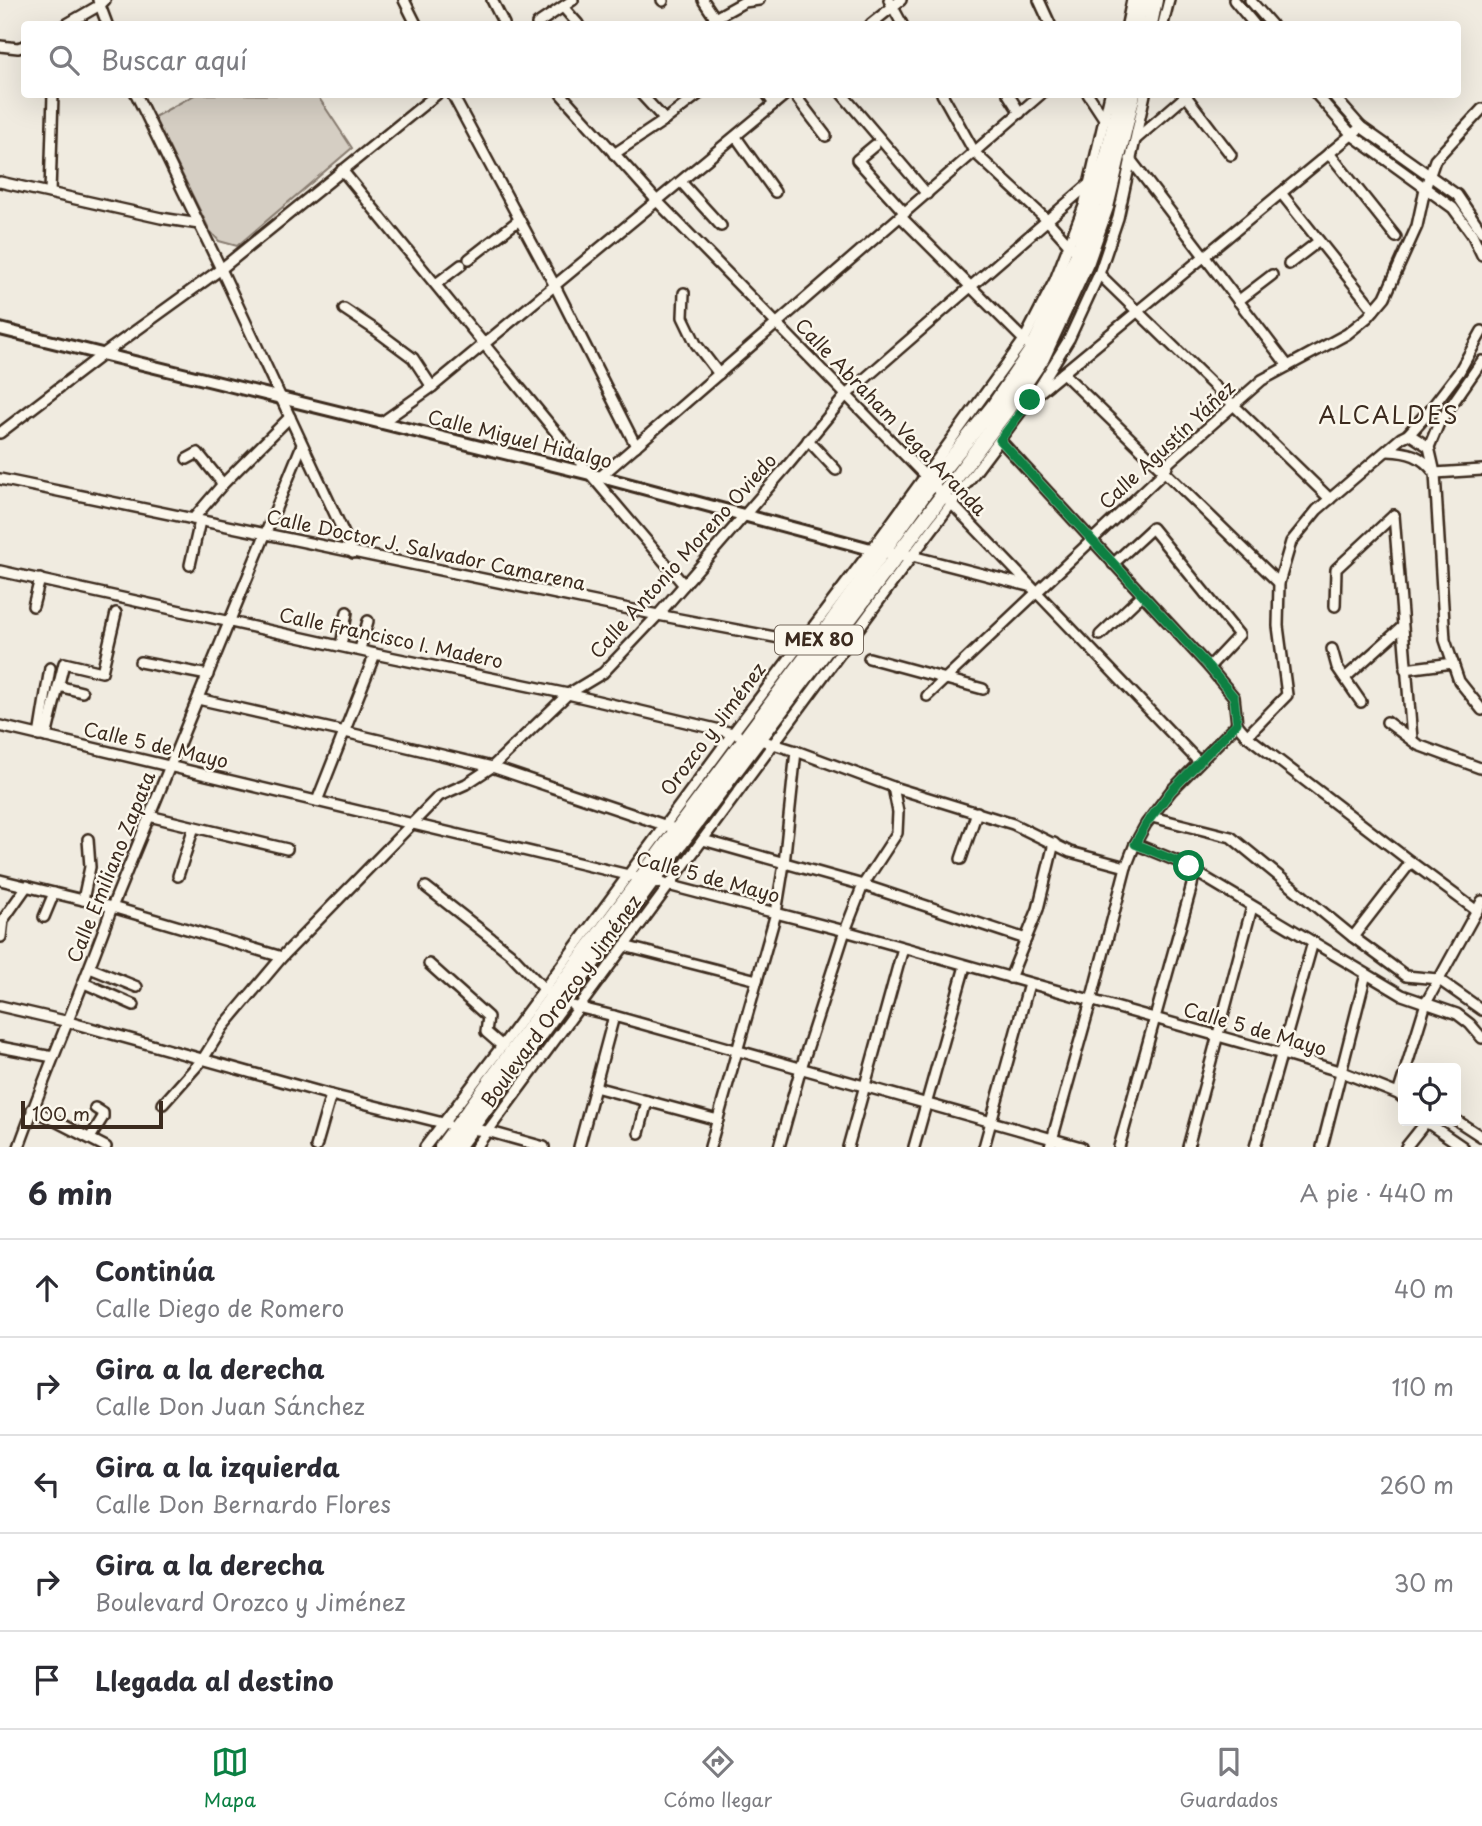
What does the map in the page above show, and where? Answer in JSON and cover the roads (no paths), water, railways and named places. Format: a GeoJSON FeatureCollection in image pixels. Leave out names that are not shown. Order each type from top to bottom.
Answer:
{"type":"FeatureCollection","features":[{"type":"Feature","properties":{"kind":"highway"},"geometry":{"type":"LineString","coordinates":[[1137,21],[1142,0]]}},
{"type":"Feature","properties":{"kind":"highway"},"geometry":{"type":"LineString","coordinates":[[1151,21],[1155,0]]}},
{"type":"Feature","properties":{"kind":"highway","name":"Orozco y Jiménez"},"geometry":{"type":"LineString","coordinates":[[442,1147],[464,1128],[559,999],[641,878],[816,644],[928,480],[993,407],[1029,344],[1119,157],[1121,98]]}},
{"type":"Feature","properties":{"kind":"highway","name":"Orozco y Jiménez"},"geometry":{"type":"LineString","coordinates":[[816,644],[905,555],[947,500],[1042,358],[1087,261],[1107,207],[1132,98]]}},
{"type":"Feature","properties":{"kind":"highway","name":"Orozco y Jiménez"},"geometry":{"type":"LineString","coordinates":[[641,878],[671,827],[746,736]]}},
{"type":"Feature","properties":{"kind":"highway","name":"Orozco y Jiménez"},"geometry":{"type":"LineString","coordinates":[[457,1147],[464,1128]]}},
{"type":"Feature","properties":{"kind":"street"},"geometry":{"type":"LineString","coordinates":[[404,0],[414,21]]}},
{"type":"Feature","properties":{"kind":"street"},"geometry":{"type":"LineString","coordinates":[[492,0],[502,21]]}},
{"type":"Feature","properties":{"kind":"street"},"geometry":{"type":"LineString","coordinates":[[542,21],[573,0]]}},
{"type":"Feature","properties":{"kind":"street"},"geometry":{"type":"LineString","coordinates":[[703,0],[717,21],[744,2],[759,0]]}},
{"type":"Feature","properties":{"kind":"street"},"geometry":{"type":"LineString","coordinates":[[874,21],[891,3],[901,0]]}},
{"type":"Feature","properties":{"kind":"street"},"geometry":{"type":"LineString","coordinates":[[1039,0],[1049,21]]}},
{"type":"Feature","properties":{"kind":"street"},"geometry":{"type":"LineString","coordinates":[[1127,21],[1132,0]]}},
{"type":"Feature","properties":{"kind":"street"},"geometry":{"type":"LineString","coordinates":[[1164,21],[1169,0]]}},
{"type":"Feature","properties":{"kind":"street"},"geometry":{"type":"LineString","coordinates":[[1234,0],[1252,21]]}},
{"type":"Feature","properties":{"kind":"street"},"geometry":{"type":"LineString","coordinates":[[1250,0],[1268,21]]}},
{"type":"Feature","properties":{"kind":"street"},"geometry":{"type":"LineString","coordinates":[[72,21],[101,2],[106,21]]}},
{"type":"Feature","properties":{"kind":"street"},"geometry":{"type":"LineString","coordinates":[[891,3],[900,21]]}},
{"type":"Feature","properties":{"kind":"street"},"geometry":{"type":"LineString","coordinates":[[563,7],[576,21]]}},
{"type":"Feature","properties":{"kind":"street"},"geometry":{"type":"LineString","coordinates":[[0,46],[21,47]]}},
{"type":"Feature","properties":{"kind":"street"},"geometry":{"type":"LineString","coordinates":[[50,193],[53,98]]}},
{"type":"Feature","properties":{"kind":"street"},"geometry":{"type":"LineString","coordinates":[[138,98],[200,224],[353,553]]}},
{"type":"Feature","properties":{"kind":"street"},"geometry":{"type":"LineString","coordinates":[[0,433],[221,269],[432,98]]}},
{"type":"Feature","properties":{"kind":"street"},"geometry":{"type":"LineString","coordinates":[[454,98],[555,286],[636,446]]}},
{"type":"Feature","properties":{"kind":"street","name":"Calle Abraham Vega Aranda"},"geometry":{"type":"LineString","coordinates":[[565,98],[657,201],[1199,762]]}},
{"type":"Feature","properties":{"kind":"street"},"geometry":{"type":"LineString","coordinates":[[645,98],[664,120]]}},
{"type":"Feature","properties":{"kind":"street"},"geometry":{"type":"LineString","coordinates":[[614,154],[694,98]]}},
{"type":"Feature","properties":{"kind":"street"},"geometry":{"type":"LineString","coordinates":[[770,98],[774,104]]}},
{"type":"Feature","properties":{"kind":"street"},"geometry":{"type":"LineString","coordinates":[[381,423],[432,387],[485,344],[781,98]]}},
{"type":"Feature","properties":{"kind":"street"},"geometry":{"type":"LineString","coordinates":[[797,98],[826,136]]}},
{"type":"Feature","properties":{"kind":"street"},"geometry":{"type":"LineString","coordinates":[[845,98],[928,194]]}},
{"type":"Feature","properties":{"kind":"street"},"geometry":{"type":"LineString","coordinates":[[944,98],[975,153],[1048,220],[1074,250]]}},
{"type":"Feature","properties":{"kind":"street"},"geometry":{"type":"LineString","coordinates":[[1011,98],[1020,113]]}},
{"type":"Feature","properties":{"kind":"street"},"geometry":{"type":"LineString","coordinates":[[595,476],[636,446],[1037,98]]}},
{"type":"Feature","properties":{"kind":"street"},"geometry":{"type":"LineString","coordinates":[[1091,98],[1105,120]]}},
{"type":"Feature","properties":{"kind":"street","name":"Orozco y Jiménez"},"geometry":{"type":"LineString","coordinates":[[1074,250],[1110,98]]}},
{"type":"Feature","properties":{"kind":"street","name":"MEX 80"},"geometry":{"type":"LineString","coordinates":[[947,500],[1000,440],[1030,400],[1069,339],[1099,274],[1118,218],[1119,157],[1136,139],[1144,98]]}},
{"type":"Feature","properties":{"kind":"street"},"geometry":{"type":"LineString","coordinates":[[1136,139],[1184,98]]}},
{"type":"Feature","properties":{"kind":"street"},"geometry":{"type":"LineString","coordinates":[[1189,98],[1231,155]]}},
{"type":"Feature","properties":{"kind":"street"},"geometry":{"type":"LineString","coordinates":[[1320,98],[1352,135],[1427,182],[1457,195],[1479,230],[1482,255]]}},
{"type":"Feature","properties":{"kind":"street"},"geometry":{"type":"LineString","coordinates":[[1336,98],[1361,127],[1479,230]]}},
{"type":"Feature","properties":{"kind":"street"},"geometry":{"type":"LineString","coordinates":[[1427,182],[1435,160],[1482,109]]}},
{"type":"Feature","properties":{"kind":"street"},"geometry":{"type":"LineString","coordinates":[[1030,400],[1361,127]]}},
{"type":"Feature","properties":{"kind":"street"},"geometry":{"type":"LineString","coordinates":[[736,137],[775,192]]}},
{"type":"Feature","properties":{"kind":"street"},"geometry":{"type":"LineString","coordinates":[[875,145],[857,160],[903,215],[1029,344]]}},
{"type":"Feature","properties":{"kind":"street"},"geometry":{"type":"LineString","coordinates":[[1329,153],[1396,237]]}},
{"type":"Feature","properties":{"kind":"street"},"geometry":{"type":"LineString","coordinates":[[1119,157],[1204,256],[1288,366]]}},
{"type":"Feature","properties":{"kind":"street"},"geometry":{"type":"LineString","coordinates":[[342,170],[684,585]]}},
{"type":"Feature","properties":{"kind":"street"},"geometry":{"type":"LineString","coordinates":[[0,182],[161,218],[200,224]]}},
{"type":"Feature","properties":{"kind":"street"},"geometry":{"type":"LineString","coordinates":[[681,182],[720,226]]}},
{"type":"Feature","properties":{"kind":"street","name":"Calle Agustín Yáñez"},"geometry":{"type":"LineString","coordinates":[[927,696],[1033,589],[1092,540],[1165,471],[1169,462],[1262,380],[1347,334],[1368,317],[1385,297],[1417,226],[1427,182]]}},
{"type":"Feature","properties":{"kind":"street","name":"Calle Antonio Moreno Oviedo"},"geometry":{"type":"LineString","coordinates":[[163,1104],[203,1059],[223,1027],[282,957],[439,796],[492,768],[568,694],[603,673],[658,615],[846,395],[1089,184]]}},
{"type":"Feature","properties":{"kind":"street"},"geometry":{"type":"LineString","coordinates":[[1281,193],[1374,310]]}},
{"type":"Feature","properties":{"kind":"street"},"geometry":{"type":"LineString","coordinates":[[469,258],[519,220]]}},
{"type":"Feature","properties":{"kind":"street"},"geometry":{"type":"LineString","coordinates":[[1289,264],[1319,241]]}},
{"type":"Feature","properties":{"kind":"street"},"geometry":{"type":"LineString","coordinates":[[436,284],[461,265]]}},
{"type":"Feature","properties":{"kind":"street"},"geometry":{"type":"LineString","coordinates":[[1099,274],[1330,499]]}},
{"type":"Feature","properties":{"kind":"street"},"geometry":{"type":"LineString","coordinates":[[1238,301],[1272,275]]}},
{"type":"Feature","properties":{"kind":"street"},"geometry":{"type":"LineString","coordinates":[[684,293],[683,317],[696,344],[719,373]]}},
{"type":"Feature","properties":{"kind":"street"},"geometry":{"type":"LineString","coordinates":[[344,309],[413,358],[432,387]]}},
{"type":"Feature","properties":{"kind":"street","name":"Calle Miguel Hidalgo"},"geometry":{"type":"LineString","coordinates":[[0,329],[595,476],[877,551],[905,555],[1033,589]]}},
{"type":"Feature","properties":{"kind":"street"},"geometry":{"type":"LineString","coordinates":[[1247,736],[1287,695],[1278,626],[1279,583],[1291,542],[1317,510],[1409,434],[1459,372],[1482,331]]}},
{"type":"Feature","properties":{"kind":"street"},"geometry":{"type":"LineString","coordinates":[[1481,709],[1459,681],[1445,640],[1435,473],[1430,447],[1439,423],[1482,361]]}},
{"type":"Feature","properties":{"kind":"street"},"geometry":{"type":"LineString","coordinates":[[1063,373],[1279,583]]}},
{"type":"Feature","properties":{"kind":"street"},"geometry":{"type":"LineString","coordinates":[[190,565],[196,520],[223,484],[290,417]]}},
{"type":"Feature","properties":{"kind":"street"},"geometry":{"type":"LineString","coordinates":[[1409,434],[1430,447]]}},
{"type":"Feature","properties":{"kind":"street"},"geometry":{"type":"LineString","coordinates":[[808,440],[836,470]]}},
{"type":"Feature","properties":{"kind":"street"},"geometry":{"type":"LineString","coordinates":[[1000,440],[1209,667],[1234,697],[1237,723],[1247,736],[1410,862],[1480,905],[1426,1003],[1408,1063]]}},
{"type":"Feature","properties":{"kind":"street","name":"Calle Emiliano Zapata"},"geometry":{"type":"LineString","coordinates":[[19,1147],[112,907],[303,446]]}},
{"type":"Feature","properties":{"kind":"street"},"geometry":{"type":"LineString","coordinates":[[1388,451],[1401,451],[1425,460],[1435,473]]}},
{"type":"Feature","properties":{"kind":"street"},"geometry":{"type":"LineString","coordinates":[[187,459],[198,453],[223,484]]}},
{"type":"Feature","properties":{"kind":"street"},"geometry":{"type":"LineString","coordinates":[[1435,473],[1482,470]]}},
{"type":"Feature","properties":{"kind":"street","name":"Calle Doctor J. Salvador Camarena"},"geometry":{"type":"LineString","coordinates":[[0,479],[658,615],[846,647]]}},
{"type":"Feature","properties":{"kind":"street"},"geometry":{"type":"LineString","coordinates":[[1335,606],[1336,569],[1394,514],[1412,739]]}},
{"type":"Feature","properties":{"kind":"street"},"geometry":{"type":"LineString","coordinates":[[1113,564],[1152,528],[1239,635],[1209,667]]}},
{"type":"Feature","properties":{"kind":"street","name":"Boulevard Orozco y Jiménez"},"geometry":{"type":"LineString","coordinates":[[476,1147],[559,999],[624,946],[846,647],[905,555]]}},
{"type":"Feature","properties":{"kind":"street","name":"Calle Francisco I. Madero"},"geometry":{"type":"LineString","coordinates":[[0,571],[568,694],[774,743],[893,788],[1013,824],[1070,852],[1126,867]]}},
{"type":"Feature","properties":{"kind":"street"},"geometry":{"type":"LineString","coordinates":[[33,606],[40,579]]}},
{"type":"Feature","properties":{"kind":"street"},"geometry":{"type":"LineString","coordinates":[[1100,635],[1142,595]]}},
{"type":"Feature","properties":{"kind":"street"},"geometry":{"type":"LineString","coordinates":[[341,646],[346,612]]}},
{"type":"Feature","properties":{"kind":"street"},"geometry":{"type":"LineString","coordinates":[[43,736],[64,663],[102,672],[117,613]]}},
{"type":"Feature","properties":{"kind":"street"},"geometry":{"type":"LineString","coordinates":[[360,649],[368,621]]}},
{"type":"Feature","properties":{"kind":"street"},"geometry":{"type":"LineString","coordinates":[[1345,678],[1402,627]]}},
{"type":"Feature","properties":{"kind":"street"},"geometry":{"type":"LineString","coordinates":[[1332,649],[1337,667],[1361,702]]}},
{"type":"Feature","properties":{"kind":"street"},"geometry":{"type":"LineString","coordinates":[[317,801],[375,654]]}},
{"type":"Feature","properties":{"kind":"street"},"geometry":{"type":"LineString","coordinates":[[869,658],[983,689]]}},
{"type":"Feature","properties":{"kind":"street"},"geometry":{"type":"LineString","coordinates":[[139,662],[208,675]]}},
{"type":"Feature","properties":{"kind":"street"},"geometry":{"type":"LineString","coordinates":[[1405,668],[1453,663]]}},
{"type":"Feature","properties":{"kind":"street"},"geometry":{"type":"LineString","coordinates":[[43,736],[50,668]]}},
{"type":"Feature","properties":{"kind":"street"},"geometry":{"type":"LineString","coordinates":[[58,686],[82,692]]}},
{"type":"Feature","properties":{"kind":"street"},"geometry":{"type":"LineString","coordinates":[[198,699],[492,768],[671,827]]}},
{"type":"Feature","properties":{"kind":"street"},"geometry":{"type":"LineString","coordinates":[[1387,722],[1418,745],[1480,768]]}},
{"type":"Feature","properties":{"kind":"street"},"geometry":{"type":"LineString","coordinates":[[1051,1143],[1126,867],[1135,844],[1171,791],[1237,723]]}},
{"type":"Feature","properties":{"kind":"street","name":"Calle 5 de Mayo"},"geometry":{"type":"LineString","coordinates":[[0,726],[641,878],[845,931],[1282,1054],[1342,1072],[1398,1095]]}},
{"type":"Feature","properties":{"kind":"street"},"geometry":{"type":"LineString","coordinates":[[710,1147],[776,913],[796,751]]}},
{"type":"Feature","properties":{"kind":"street"},"geometry":{"type":"LineString","coordinates":[[779,1147],[845,931],[863,885],[897,833],[898,812],[893,788]]}},
{"type":"Feature","properties":{"kind":"street"},"geometry":{"type":"LineString","coordinates":[[961,859],[977,812]]}},
{"type":"Feature","properties":{"kind":"street"},"geometry":{"type":"LineString","coordinates":[[149,816],[288,849]]}},
{"type":"Feature","properties":{"kind":"street"},"geometry":{"type":"LineString","coordinates":[[1152,817],[1231,837],[1353,937],[1406,976],[1438,979],[1482,1010]]}},
{"type":"Feature","properties":{"kind":"street"},"geometry":{"type":"LineString","coordinates":[[178,876],[194,827]]}},
{"type":"Feature","properties":{"kind":"street"},"geometry":{"type":"LineString","coordinates":[[83,900],[90,867],[88,839]]}},
{"type":"Feature","properties":{"kind":"street"},"geometry":{"type":"LineString","coordinates":[[703,840],[863,885],[1026,939]]}},
{"type":"Feature","properties":{"kind":"street"},"geometry":{"type":"LineString","coordinates":[[1010,978],[1038,909],[1054,843]]}},
{"type":"Feature","properties":{"kind":"street"},"geometry":{"type":"LineString","coordinates":[[1135,844],[1189,866],[1252,907],[1402,995],[1457,1014],[1471,1024],[1482,1038]]}},
{"type":"Feature","properties":{"kind":"street"},"geometry":{"type":"LineString","coordinates":[[1353,937],[1410,862]]}},
{"type":"Feature","properties":{"kind":"street"},"geometry":{"type":"LineString","coordinates":[[1119,1147],[1194,871]]}},
{"type":"Feature","properties":{"kind":"street"},"geometry":{"type":"LineString","coordinates":[[0,880],[112,907],[282,957]]}},
{"type":"Feature","properties":{"kind":"street"},"geometry":{"type":"LineString","coordinates":[[1,937],[3,920],[27,886]]}},
{"type":"Feature","properties":{"kind":"street"},"geometry":{"type":"LineString","coordinates":[[426,887],[510,953],[559,999],[990,1122],[1051,1143],[1081,1147]]}},
{"type":"Feature","properties":{"kind":"street"},"geometry":{"type":"LineString","coordinates":[[44,917],[54,893]]}},
{"type":"Feature","properties":{"kind":"street"},"geometry":{"type":"LineString","coordinates":[[1188,1147],[1252,907]]}},
{"type":"Feature","properties":{"kind":"street"},"geometry":{"type":"LineString","coordinates":[[1255,1147],[1313,942]]}},
{"type":"Feature","properties":{"kind":"street"},"geometry":{"type":"LineString","coordinates":[[624,946],[757,980]]}},
{"type":"Feature","properties":{"kind":"street"},"geometry":{"type":"LineString","coordinates":[[848,1147],[903,948]]}},
{"type":"Feature","properties":{"kind":"street"},"geometry":{"type":"LineString","coordinates":[[429,964],[488,1017],[486,1032],[502,1046]]}},
{"type":"Feature","properties":{"kind":"street"},"geometry":{"type":"LineString","coordinates":[[914,1147],[965,966]]}},
{"type":"Feature","properties":{"kind":"street"},"geometry":{"type":"LineString","coordinates":[[90,968],[137,987]]}},
{"type":"Feature","properties":{"kind":"street"},"geometry":{"type":"LineString","coordinates":[[1322,1147],[1366,974]]}},
{"type":"Feature","properties":{"kind":"street"},"geometry":{"type":"LineString","coordinates":[[84,983],[134,1004]]}},
{"type":"Feature","properties":{"kind":"street"},"geometry":{"type":"LineString","coordinates":[[984,1147],[1029,984]]}},
{"type":"Feature","properties":{"kind":"street","name":"Orozco y Jiménez"},"geometry":{"type":"LineString","coordinates":[[425,1147],[502,1046],[559,999]]}},
{"type":"Feature","properties":{"kind":"street"},"geometry":{"type":"LineString","coordinates":[[0,1006],[69,1022],[443,1124],[487,1131],[512,1143],[544,1147]]}},
{"type":"Feature","properties":{"kind":"street"},"geometry":{"type":"LineString","coordinates":[[579,1147],[614,1016]]}},
{"type":"Feature","properties":{"kind":"street"},"geometry":{"type":"LineString","coordinates":[[0,1047],[53,1057]]}},
{"type":"Feature","properties":{"kind":"street"},"geometry":{"type":"LineString","coordinates":[[595,1087],[718,1120]]}},
{"type":"Feature","properties":{"kind":"street"},"geometry":{"type":"LineString","coordinates":[[316,1147],[331,1095]]}},
{"type":"Feature","properties":{"kind":"street"},"geometry":{"type":"LineString","coordinates":[[639,1133],[647,1101]]}},
{"type":"Feature","properties":{"kind":"street"},"geometry":{"type":"LineString","coordinates":[[90,1139],[104,1115],[95,1108]]}},
{"type":"Feature","properties":{"kind":"street"},"geometry":{"type":"LineString","coordinates":[[32,1109],[106,1147]]}},
{"type":"Feature","properties":{"kind":"street"},"geometry":{"type":"LineString","coordinates":[[1461,1123],[1482,1137]]}},
{"type":"Feature","properties":{"kind":"street"},"geometry":{"type":"LineString","coordinates":[[1406,1147],[1422,1126]]}},
{"type":"Feature","properties":{"kind":"street"},"geometry":{"type":"LineString","coordinates":[[1433,1126],[1463,1147]]}},
{"type":"Feature","properties":{"kind":"district","name":"ALCALDES"},"geometry":{"type":"Point","coordinates":[1389,416]}}]}
